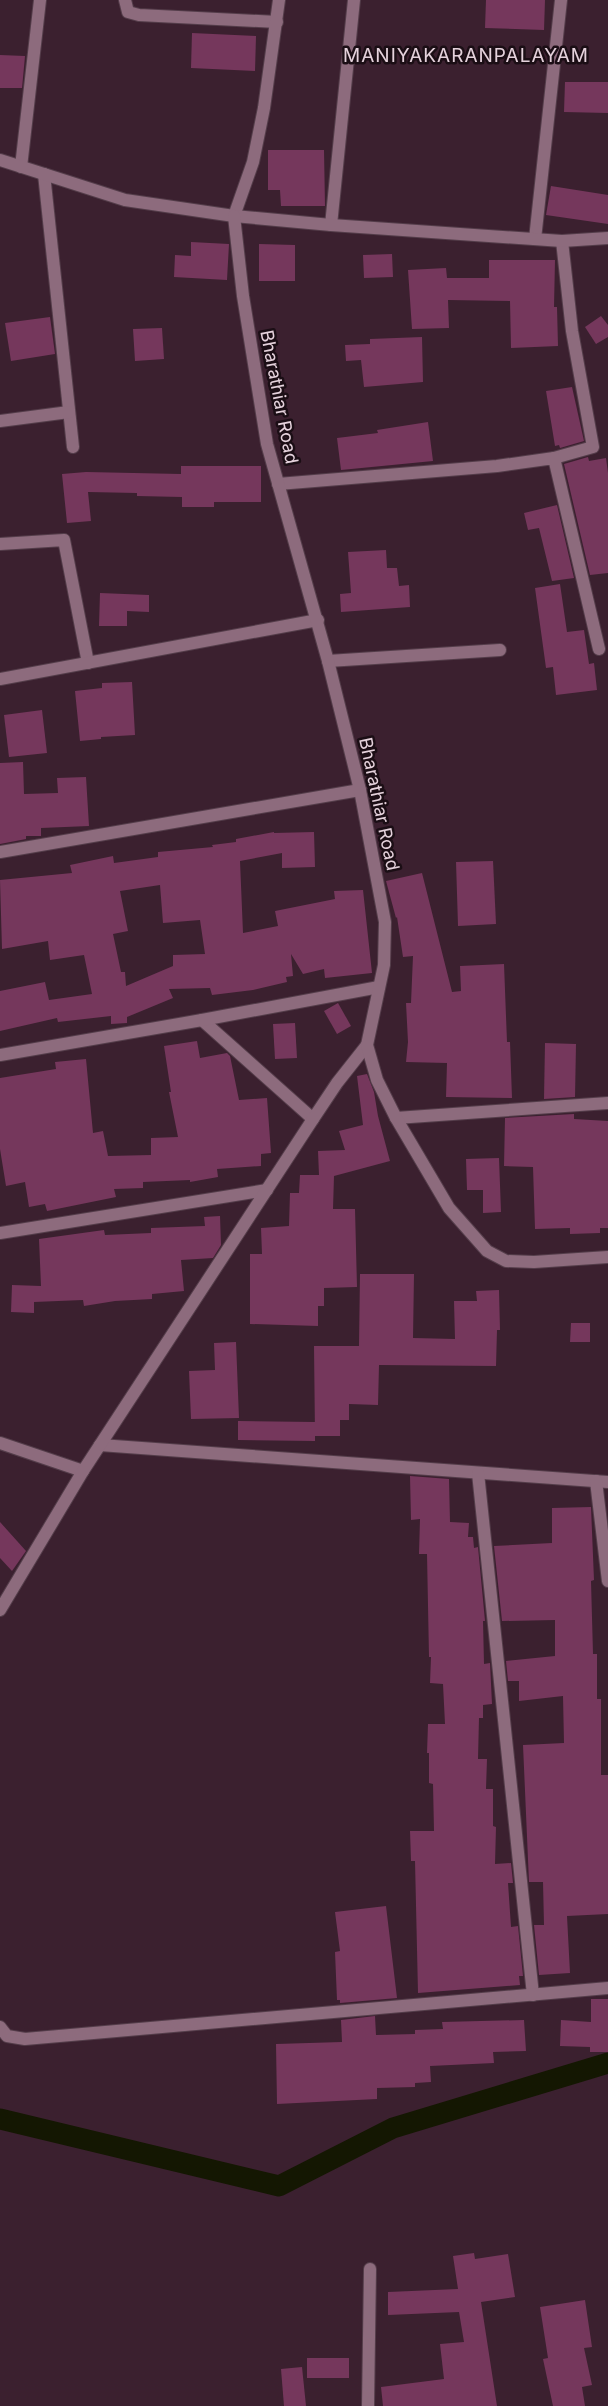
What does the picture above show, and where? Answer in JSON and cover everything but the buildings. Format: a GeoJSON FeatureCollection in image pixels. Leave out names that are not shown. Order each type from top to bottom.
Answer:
{"type":"FeatureCollection","features":[{"type":"Feature","properties":{"kind":"street"},"geometry":{"type":"LineString","coordinates":[[21,167],[40,0]]}},
{"type":"Feature","properties":{"kind":"street"},"geometry":{"type":"LineString","coordinates":[[126,0],[128,12],[139,15],[277,22]]}},
{"type":"Feature","properties":{"kind":"street"},"geometry":{"type":"LineString","coordinates":[[234,216],[253,162],[264,108],[279,0]]}},
{"type":"Feature","properties":{"kind":"street"},"geometry":{"type":"LineString","coordinates":[[331,226],[354,0]]}},
{"type":"Feature","properties":{"kind":"street"},"geometry":{"type":"LineString","coordinates":[[535,239],[561,0]]}},
{"type":"Feature","properties":{"kind":"street"},"geometry":{"type":"LineString","coordinates":[[0,160],[125,200],[234,216],[331,226],[562,241],[608,238]]}},
{"type":"Feature","properties":{"kind":"street"},"geometry":{"type":"LineString","coordinates":[[44,174],[73,447]]}},
{"type":"Feature","properties":{"kind":"street","name":"Bharathiar Road"},"geometry":{"type":"LineString","coordinates":[[234,216],[243,296],[264,424],[278,484],[318,620],[360,790],[385,922],[384,965],[367,1045],[377,1080],[396,1118],[449,1208],[487,1251],[506,1261],[534,1262],[608,1257]]}},
{"type":"Feature","properties":{"kind":"street"},"geometry":{"type":"LineString","coordinates":[[278,484],[497,466],[554,458],[593,447],[572,331],[562,241]]}},
{"type":"Feature","properties":{"kind":"street"},"geometry":{"type":"LineString","coordinates":[[0,421],[69,412]]}},
{"type":"Feature","properties":{"kind":"street"},"geometry":{"type":"LineString","coordinates":[[554,458],[599,649]]}},
{"type":"Feature","properties":{"kind":"street"},"geometry":{"type":"LineString","coordinates":[[0,544],[64,540],[88,663]]}},
{"type":"Feature","properties":{"kind":"street"},"geometry":{"type":"LineString","coordinates":[[0,680],[318,620]]}},
{"type":"Feature","properties":{"kind":"street"},"geometry":{"type":"LineString","coordinates":[[328,661],[500,650]]}},
{"type":"Feature","properties":{"kind":"street"},"geometry":{"type":"LineString","coordinates":[[0,852],[360,790]]}},
{"type":"Feature","properties":{"kind":"street"},"geometry":{"type":"LineString","coordinates":[[0,1055],[202,1020],[379,986]]}},
{"type":"Feature","properties":{"kind":"street"},"geometry":{"type":"LineString","coordinates":[[202,1020],[313,1119]]}},
{"type":"Feature","properties":{"kind":"street"},"geometry":{"type":"LineString","coordinates":[[0,1610],[83,1470],[337,1083],[367,1045]]}},
{"type":"Feature","properties":{"kind":"street"},"geometry":{"type":"LineString","coordinates":[[396,1118],[608,1103]]}},
{"type":"Feature","properties":{"kind":"street"},"geometry":{"type":"LineString","coordinates":[[0,1233],[267,1190]]}},
{"type":"Feature","properties":{"kind":"street"},"geometry":{"type":"LineString","coordinates":[[0,1443],[83,1470]]}},
{"type":"Feature","properties":{"kind":"street"},"geometry":{"type":"LineString","coordinates":[[100,1445],[602,1482],[608,1581]]}},
{"type":"Feature","properties":{"kind":"street"},"geometry":{"type":"LineString","coordinates":[[478,1473],[533,1995]]}},
{"type":"Feature","properties":{"kind":"street"},"geometry":{"type":"LineString","coordinates":[[0,2027],[7,2036],[25,2039],[220,2020],[608,1988]]}},
{"type":"Feature","properties":{"kind":"street"},"geometry":{"type":"LineString","coordinates":[[368,2406],[370,2268]]}},
{"type":"Feature","properties":{"kind":"waterway"},"geometry":{"type":"LineString","coordinates":[[0,2119],[279,2186],[393,2128],[608,2063]]}},
{"type":"Feature","properties":{"kind":"district","name":"MANIYAKARANPALAYAM"},"geometry":{"type":"Point","coordinates":[466,55]}}]}
